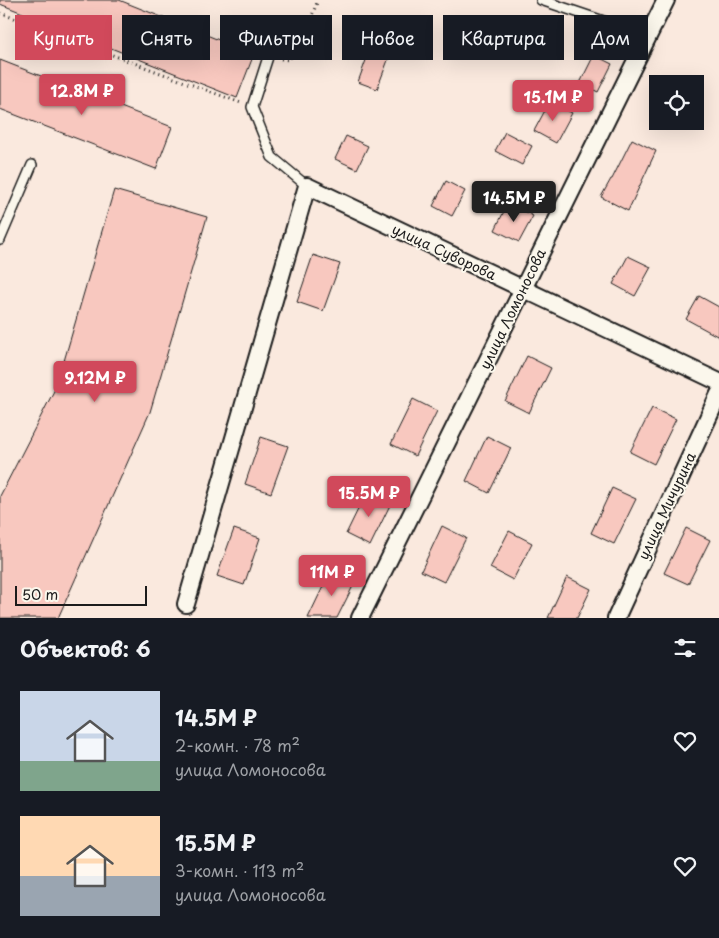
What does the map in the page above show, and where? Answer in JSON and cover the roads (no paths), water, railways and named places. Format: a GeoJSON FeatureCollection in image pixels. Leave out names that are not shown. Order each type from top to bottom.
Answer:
{"type":"FeatureCollection","features":[{"type":"Feature","properties":{"kind":"street","name":"улица Ломоносова"},"geometry":{"type":"LineString","coordinates":[[648,36],[666,0]]}},
{"type":"Feature","properties":{"kind":"street","name":"улица Ломоносова"},"geometry":{"type":"LineString","coordinates":[[360,618],[636,60]]}},
{"type":"Feature","properties":{"kind":"street","name":"улица Суворова"},"geometry":{"type":"LineString","coordinates":[[307,186],[719,382]]}},
{"type":"Feature","properties":{"kind":"street"},"geometry":{"type":"LineString","coordinates":[[186,604],[307,186]]}},
{"type":"Feature","properties":{"kind":"street","name":"улица Мичурина"},"geometry":{"type":"LineString","coordinates":[[616,618],[719,394]]}},
{"type":"Feature","properties":{"kind":"lane"},"geometry":{"type":"LineString","coordinates":[[540,0],[585,15]]}},
{"type":"Feature","properties":{"kind":"lane","name":"улица Суворова"},"geometry":{"type":"LineString","coordinates":[[267,60],[252,107],[272,157],[307,186]]}},
{"type":"Feature","properties":{"kind":"lane"},"geometry":{"type":"LineString","coordinates":[[0,240],[32,165]]}}]}
